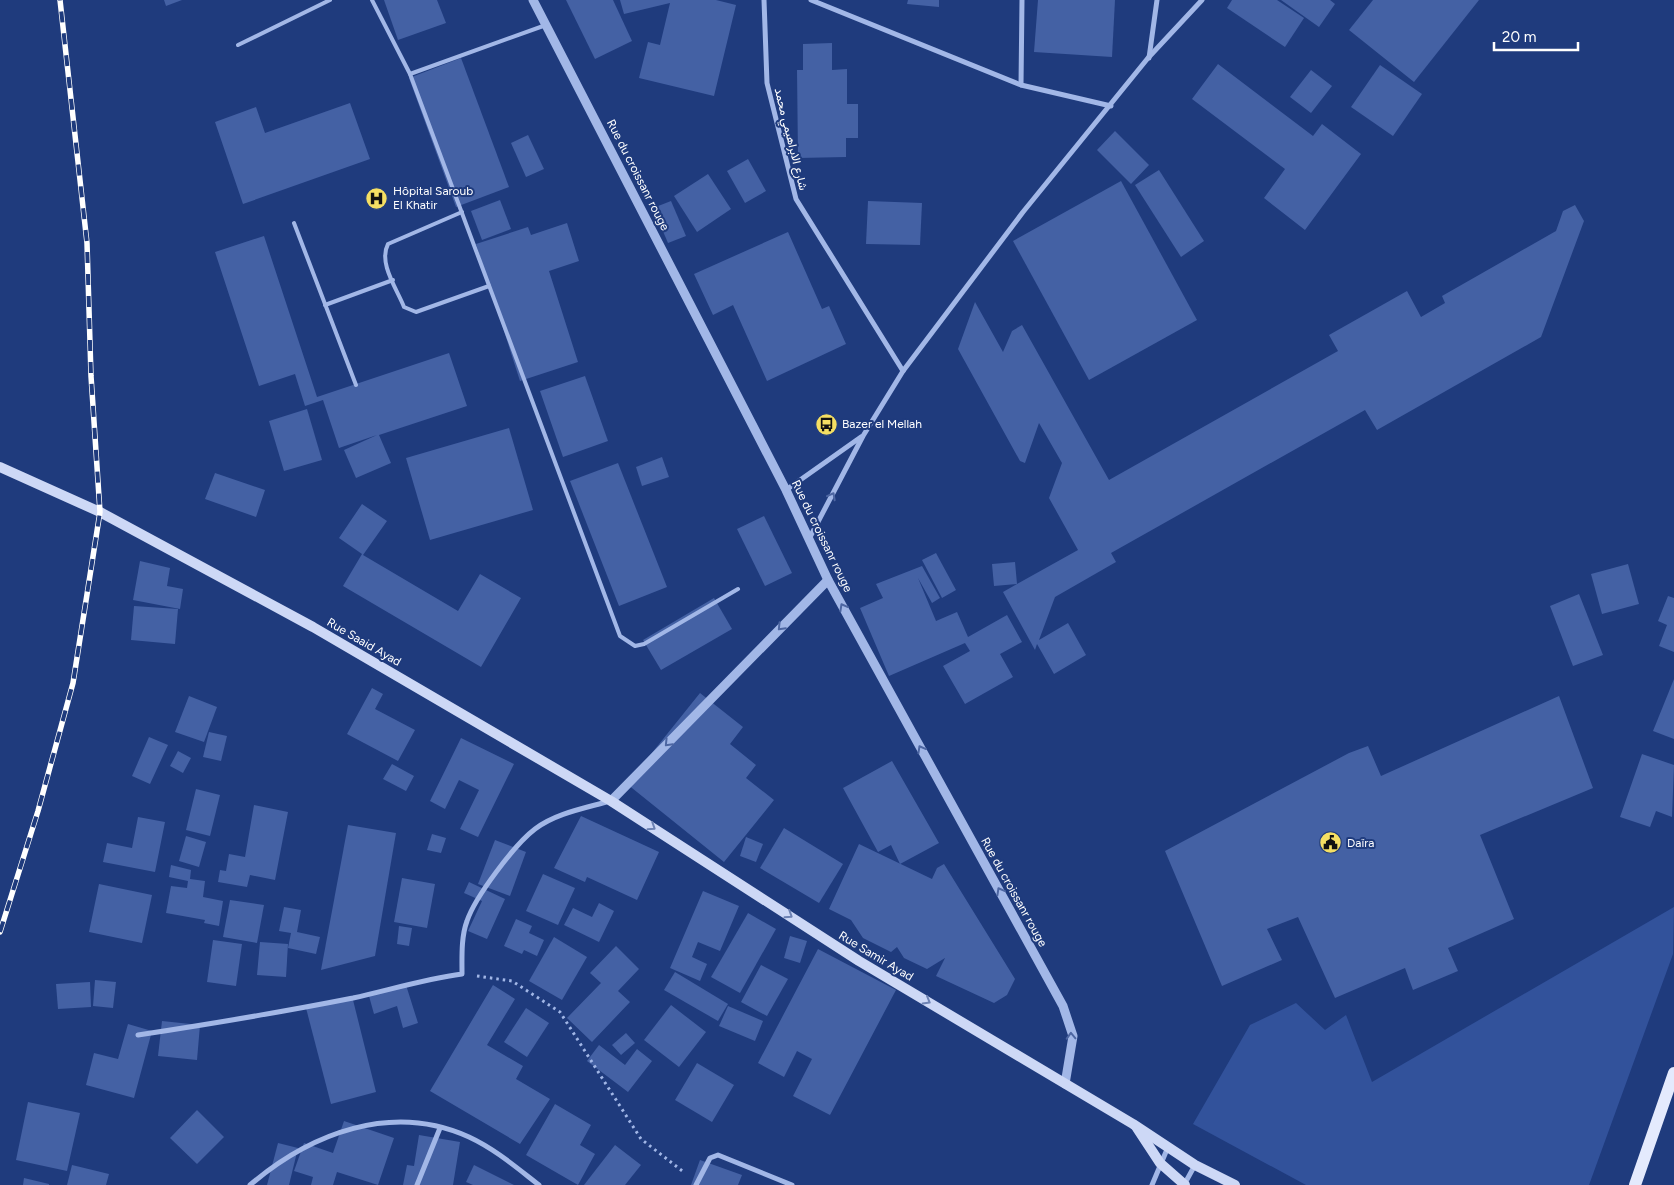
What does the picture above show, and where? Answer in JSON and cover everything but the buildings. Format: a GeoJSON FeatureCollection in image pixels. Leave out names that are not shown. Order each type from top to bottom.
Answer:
{"type":"FeatureCollection","features":[{"type":"Feature","properties":{"kind":"main road","name":"Rue Saaid Ayad"},"geometry":{"type":"LineString","coordinates":[[0,467],[100,512],[314,627],[612,800]]}},
{"type":"Feature","properties":{"kind":"main road","name":"Rue Samir Ayad"},"geometry":{"type":"LineString","coordinates":[[612,800],[859,961],[1133,1124],[1195,1165],[1235,1185]]}},
{"type":"Feature","properties":{"kind":"main road"},"geometry":{"type":"LineString","coordinates":[[1635,1185],[1674,1072]]}},
{"type":"Feature","properties":{"kind":"main road","name":"Rue Samir Ayad"},"geometry":{"type":"LineString","coordinates":[[1133,1124],[1160,1163],[1184,1185]]}},
{"type":"Feature","properties":{"kind":"street","name":"Rue du croissanr rouge"},"geometry":{"type":"LineString","coordinates":[[533,0],[786,490],[828,580],[1063,1006],[1073,1036],[1065,1084]]}},
{"type":"Feature","properties":{"kind":"street","name":"شارع الابراهيمي محمد"},"geometry":{"type":"LineString","coordinates":[[764,0],[767,82],[796,199],[903,371]]}},
{"type":"Feature","properties":{"kind":"street"},"geometry":{"type":"LineString","coordinates":[[811,0],[1021,85],[1111,106]]}},
{"type":"Feature","properties":{"kind":"street"},"geometry":{"type":"LineString","coordinates":[[1021,85],[1022,0]]}},
{"type":"Feature","properties":{"kind":"street"},"geometry":{"type":"LineString","coordinates":[[1148,58],[1157,0]]}},
{"type":"Feature","properties":{"kind":"street"},"geometry":{"type":"LineString","coordinates":[[809,539],[863,436],[903,371],[1023,212],[1111,106],[1148,58],[1202,0]]}},
{"type":"Feature","properties":{"kind":"street"},"geometry":{"type":"LineString","coordinates":[[786,490],[863,436]]}},
{"type":"Feature","properties":{"kind":"street"},"geometry":{"type":"LineString","coordinates":[[138,1035],[265,1015],[462,974],[462,954],[467,921],[490,878],[535,829],[566,814],[612,800],[828,580]]}},
{"type":"Feature","properties":{"kind":"street"},"geometry":{"type":"LineString","coordinates":[[250,1185],[290,1154],[331,1134],[367,1124],[405,1121],[440,1128],[469,1137],[501,1156],[539,1185]]}},
{"type":"Feature","properties":{"kind":"street"},"geometry":{"type":"LineString","coordinates":[[417,1185],[440,1128]]}},
{"type":"Feature","properties":{"kind":"street"},"geometry":{"type":"LineString","coordinates":[[1152,1185],[1168,1147]]}},
{"type":"Feature","properties":{"kind":"street"},"geometry":{"type":"LineString","coordinates":[[696,1183],[710,1158],[718,1155],[792,1185]]}},
{"type":"Feature","properties":{"kind":"street"},"geometry":{"type":"LineString","coordinates":[[1184,1185],[1195,1165]]}},
{"type":"Feature","properties":{"kind":"lane"},"geometry":{"type":"LineString","coordinates":[[238,45],[330,0]]}},
{"type":"Feature","properties":{"kind":"lane"},"geometry":{"type":"LineString","coordinates":[[372,0],[410,74],[620,636],[635,646],[644,644],[738,589]]}},
{"type":"Feature","properties":{"kind":"lane"},"geometry":{"type":"LineString","coordinates":[[410,74],[546,25]]}},
{"type":"Feature","properties":{"kind":"lane"},"geometry":{"type":"LineString","coordinates":[[462,212],[388,244],[384,260],[404,307],[410,311],[416,312],[489,286]]}},
{"type":"Feature","properties":{"kind":"lane"},"geometry":{"type":"LineString","coordinates":[[294,223],[356,385]]}},
{"type":"Feature","properties":{"kind":"lane"},"geometry":{"type":"LineString","coordinates":[[325,305],[393,280]]}},
{"type":"Feature","properties":{"kind":"path"},"geometry":{"type":"LineString","coordinates":[[462,974],[512,981],[560,1012],[640,1139],[696,1183]]}},
{"type":"Feature","properties":{"kind":"shaded area"},"geometry":{"type":"Polygon","coordinates":[[[1674,907],[1673,954],[1589,1185],[1306,1185],[1193,1124],[1250,1025],[1296,1003],[1325,1030],[1346,1015],[1372,1082],[1674,907]]]}},
{"type":"Feature","properties":{"kind":"railway"},"geometry":{"type":"LineString","coordinates":[[0,932],[38,811],[73,683],[100,512],[91,376],[87,243],[60,0]]}},
{"type":"Feature","properties":{"kind":"place","name":"Hôpital Saroub El Khatir"},"geometry":{"type":"Point","coordinates":[377,198]}},
{"type":"Feature","properties":{"kind":"place","name":"Bazer el Mellah"},"geometry":{"type":"Point","coordinates":[826,424]}},
{"type":"Feature","properties":{"kind":"place","name":"Daïra"},"geometry":{"type":"Point","coordinates":[1331,843]}}]}
